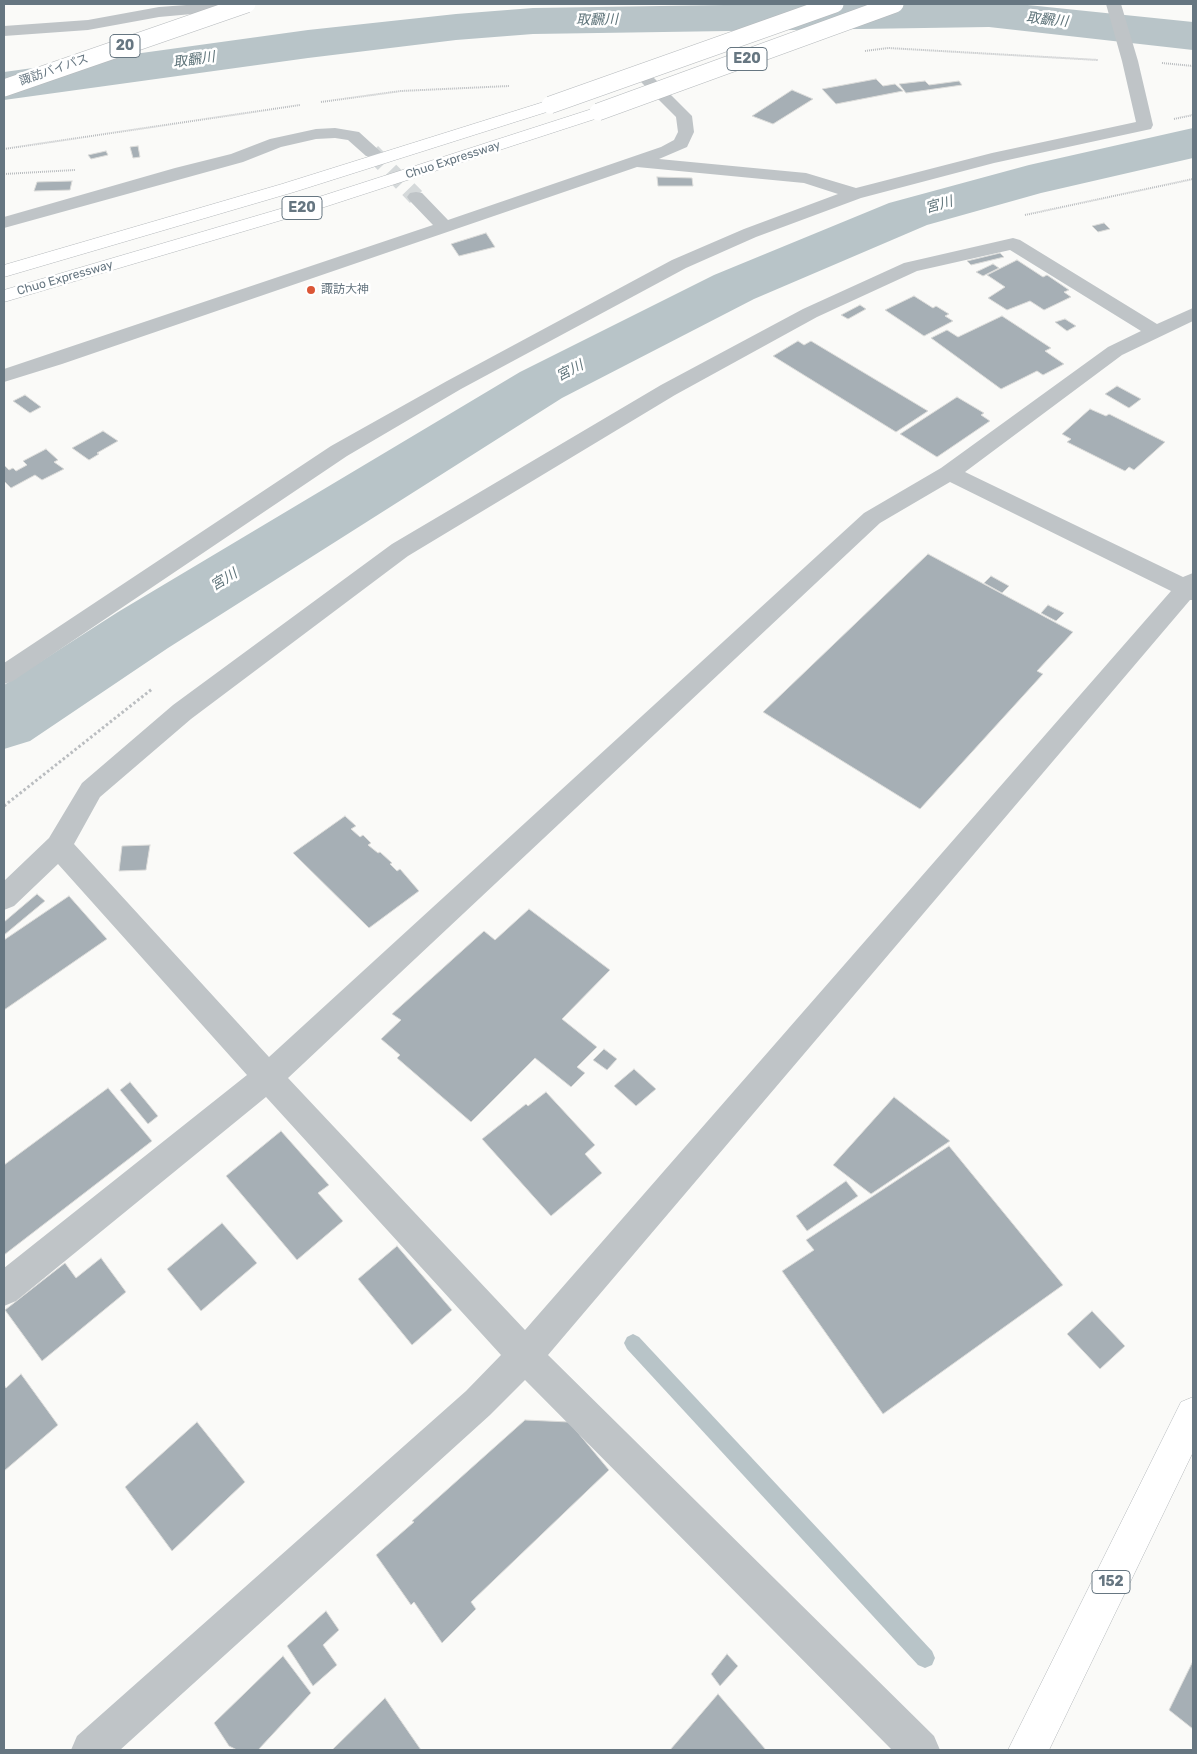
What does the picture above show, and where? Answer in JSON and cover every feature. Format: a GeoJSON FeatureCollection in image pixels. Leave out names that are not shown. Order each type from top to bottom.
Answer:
{"type":"FeatureCollection","features":[{"type":"Feature","properties":{"kind":"highway","name":"諏訪バイパス"},"geometry":{"type":"LineString","coordinates":[[4,75],[218,4]]}},
{"type":"Feature","properties":{"kind":"highway","name":"諏訪バイパス"},"geometry":{"type":"LineString","coordinates":[[4,88],[247,4]]}},
{"type":"Feature","properties":{"kind":"highway","name":"Chuo Expressway"},"geometry":{"type":"LineString","coordinates":[[4,271],[297,185],[550,105],[835,4]]}},
{"type":"Feature","properties":{"kind":"highway","name":"Chuo Expressway"},"geometry":{"type":"LineString","coordinates":[[4,296],[303,208],[598,112],[895,4]]}},
{"type":"Feature","properties":{"kind":"highway","name":"152"},"geometry":{"type":"LineString","coordinates":[[1028,1750],[1193,1414]]}},
{"type":"Feature","properties":{"kind":"street"},"geometry":{"type":"LineString","coordinates":[[4,31],[88,25],[155,8],[247,4]]}},
{"type":"Feature","properties":{"kind":"street"},"geometry":{"type":"LineString","coordinates":[[4,675],[339,451],[446,390],[679,264],[750,233],[855,194],[992,158],[1144,125],[1130,61],[1127,57],[1113,4]]}},
{"type":"Feature","properties":{"kind":"street"},"geometry":{"type":"LineString","coordinates":[[4,376],[667,151],[681,143],[686,132],[684,116],[647,80]]}},
{"type":"Feature","properties":{"kind":"street"},"geometry":{"type":"LineString","coordinates":[[4,222],[237,158],[276,143],[316,134],[335,133],[354,136],[372,152]]}},
{"type":"Feature","properties":{"kind":"street"},"geometry":{"type":"LineString","coordinates":[[636,162],[806,178],[855,194]]}},
{"type":"Feature","properties":{"kind":"street"},"geometry":{"type":"LineString","coordinates":[[416,197],[445,227]]}},
{"type":"Feature","properties":{"kind":"street"},"geometry":{"type":"LineString","coordinates":[[4,898],[59,846],[91,790],[182,712],[400,550],[668,390],[810,313],[911,267],[1013,244],[1155,331]]}},
{"type":"Feature","properties":{"kind":"street"},"geometry":{"type":"LineString","coordinates":[[4,1289],[268,1077],[872,518],[949,472],[1115,351],[1193,314]]}},
{"type":"Feature","properties":{"kind":"street"},"geometry":{"type":"LineString","coordinates":[[4,392],[26,380],[55,360]]}},
{"type":"Feature","properties":{"kind":"street"},"geometry":{"type":"LineString","coordinates":[[91,1750],[478,1403],[525,1356],[1191,587],[949,472]]}},
{"type":"Feature","properties":{"kind":"street"},"geometry":{"type":"LineString","coordinates":[[59,846],[268,1077],[525,1356],[920,1750]]}},
{"type":"Feature","properties":{"kind":"building"},"geometry":{"type":"Polygon","coordinates":[[[876,79],[883,86],[895,84],[903,91],[836,104],[822,89],[876,79]]]}},
{"type":"Feature","properties":{"kind":"building"},"geometry":{"type":"Polygon","coordinates":[[[925,81],[929,85],[959,81],[962,85],[906,93],[899,84],[925,81]]]}},
{"type":"Feature","properties":{"kind":"building"},"geometry":{"type":"Polygon","coordinates":[[[792,90],[813,99],[773,124],[752,116],[792,90]]]}},
{"type":"Feature","properties":{"kind":"building"},"geometry":{"type":"Polygon","coordinates":[[[138,146],[140,157],[133,158],[130,147],[138,146]]]}},
{"type":"Feature","properties":{"kind":"building"},"geometry":{"type":"Polygon","coordinates":[[[106,151],[108,155],[91,159],[88,155],[106,151]]]}},
{"type":"Feature","properties":{"kind":"building"},"geometry":{"type":"Polygon","coordinates":[[[657,177],[692,178],[693,186],[658,186],[657,177]]]}},
{"type":"Feature","properties":{"kind":"building"},"geometry":{"type":"Polygon","coordinates":[[[72,181],[70,190],[34,191],[37,182],[72,181]]]}},
{"type":"Feature","properties":{"kind":"building"},"geometry":{"type":"Polygon","coordinates":[[[1104,223],[1110,229],[1098,232],[1092,226],[1104,223]]]}},
{"type":"Feature","properties":{"kind":"building"},"geometry":{"type":"Polygon","coordinates":[[[486,233],[495,247],[459,256],[451,244],[486,233]]]}},
{"type":"Feature","properties":{"kind":"building"},"geometry":{"type":"Polygon","coordinates":[[[1000,253],[1004,257],[971,265],[967,261],[1000,253]]]}},
{"type":"Feature","properties":{"kind":"building"},"geometry":{"type":"Polygon","coordinates":[[[1017,260],[1043,277],[1047,275],[1069,290],[1064,292],[1071,297],[1044,310],[1030,301],[1007,310],[988,298],[1005,287],[987,275],[1017,260]]]}},
{"type":"Feature","properties":{"kind":"building"},"geometry":{"type":"Polygon","coordinates":[[[993,264],[999,268],[983,276],[976,272],[993,264]]]}},
{"type":"Feature","properties":{"kind":"building"},"geometry":{"type":"Polygon","coordinates":[[[914,296],[933,308],[936,306],[949,314],[945,316],[953,321],[924,336],[885,310],[914,296]]]}},
{"type":"Feature","properties":{"kind":"building"},"geometry":{"type":"Polygon","coordinates":[[[860,305],[866,309],[848,319],[841,315],[860,305]]]}},
{"type":"Feature","properties":{"kind":"building"},"geometry":{"type":"Polygon","coordinates":[[[1002,316],[1051,348],[1045,351],[1064,364],[1043,375],[1037,371],[1001,389],[931,338],[947,330],[958,337],[1002,316]]]}},
{"type":"Feature","properties":{"kind":"building"},"geometry":{"type":"Polygon","coordinates":[[[1065,319],[1076,326],[1067,331],[1055,322],[1065,319]]]}},
{"type":"Feature","properties":{"kind":"building"},"geometry":{"type":"Polygon","coordinates":[[[798,341],[804,345],[811,341],[928,411],[896,432],[773,356],[798,341]]]}},
{"type":"Feature","properties":{"kind":"building"},"geometry":{"type":"Polygon","coordinates":[[[1117,386],[1141,399],[1129,408],[1105,394],[1117,386]]]}},
{"type":"Feature","properties":{"kind":"building"},"geometry":{"type":"Polygon","coordinates":[[[25,395],[41,407],[30,413],[13,401],[25,395]]]}},
{"type":"Feature","properties":{"kind":"building"},"geometry":{"type":"Polygon","coordinates":[[[957,397],[984,413],[981,415],[990,421],[937,457],[900,434],[957,397]]]}},
{"type":"Feature","properties":{"kind":"building"},"geometry":{"type":"Polygon","coordinates":[[[1090,409],[1106,416],[1109,414],[1165,442],[1134,470],[1129,467],[1125,471],[1067,442],[1071,439],[1062,434],[1090,409]]]}},
{"type":"Feature","properties":{"kind":"building"},"geometry":{"type":"Polygon","coordinates":[[[103,431],[118,441],[89,460],[72,448],[103,431]]]}},
{"type":"Feature","properties":{"kind":"building"},"geometry":{"type":"Polygon","coordinates":[[[46,449],[58,460],[54,462],[64,469],[42,480],[35,475],[11,488],[4,481],[4,465],[9,470],[13,468],[16,471],[27,465],[23,461],[46,449]]]}},
{"type":"Feature","properties":{"kind":"building"},"geometry":{"type":"Polygon","coordinates":[[[928,554],[1073,632],[1037,671],[1043,674],[920,809],[763,712],[928,554]]]}},
{"type":"Feature","properties":{"kind":"building"},"geometry":{"type":"Polygon","coordinates":[[[991,576],[1009,586],[1002,593],[984,583],[991,576]]]}},
{"type":"Feature","properties":{"kind":"building"},"geometry":{"type":"Polygon","coordinates":[[[1048,605],[1064,613],[1056,621],[1041,613],[1048,605]]]}},
{"type":"Feature","properties":{"kind":"building"},"geometry":{"type":"Polygon","coordinates":[[[345,816],[356,826],[351,829],[360,837],[363,835],[371,843],[368,845],[378,853],[380,852],[392,863],[390,864],[397,871],[400,869],[419,891],[369,928],[293,853],[345,816]]]}},
{"type":"Feature","properties":{"kind":"building"},"geometry":{"type":"Polygon","coordinates":[[[150,845],[146,870],[119,871],[122,846],[150,845]]]}},
{"type":"Feature","properties":{"kind":"building"},"geometry":{"type":"Polygon","coordinates":[[[37,894],[45,901],[4,935],[4,922],[37,894]]]}},
{"type":"Feature","properties":{"kind":"building"},"geometry":{"type":"Polygon","coordinates":[[[69,896],[107,939],[4,1010],[4,940],[69,896]]]}},
{"type":"Feature","properties":{"kind":"building"},"geometry":{"type":"Polygon","coordinates":[[[529,909],[610,970],[562,1019],[597,1047],[577,1067],[585,1073],[571,1087],[535,1058],[471,1122],[397,1058],[400,1055],[381,1039],[401,1020],[392,1014],[484,931],[495,940],[529,909]]]}},
{"type":"Feature","properties":{"kind":"building"},"geometry":{"type":"Polygon","coordinates":[[[604,1049],[617,1059],[607,1070],[593,1060],[604,1049]]]}},
{"type":"Feature","properties":{"kind":"building"},"geometry":{"type":"Polygon","coordinates":[[[634,1069],[656,1089],[636,1106],[614,1086],[634,1069]]]}},
{"type":"Feature","properties":{"kind":"building"},"geometry":{"type":"Polygon","coordinates":[[[130,1082],[158,1116],[148,1124],[120,1090],[130,1082]]]}},
{"type":"Feature","properties":{"kind":"building"},"geometry":{"type":"Polygon","coordinates":[[[108,1088],[152,1141],[4,1255],[4,1165],[108,1088]]]}},
{"type":"Feature","properties":{"kind":"building"},"geometry":{"type":"Polygon","coordinates":[[[546,1092],[595,1145],[585,1154],[602,1173],[551,1216],[482,1139],[526,1104],[528,1106],[546,1092]]]}},
{"type":"Feature","properties":{"kind":"building"},"geometry":{"type":"Polygon","coordinates":[[[894,1097],[950,1141],[871,1194],[833,1165],[894,1097]]]}},
{"type":"Feature","properties":{"kind":"building"},"geometry":{"type":"Polygon","coordinates":[[[281,1131],[329,1185],[318,1193],[343,1221],[297,1260],[226,1176],[281,1131]]]}},
{"type":"Feature","properties":{"kind":"building"},"geometry":{"type":"Polygon","coordinates":[[[949,1146],[1063,1285],[883,1414],[782,1271],[814,1250],[806,1240],[949,1146]]]}},
{"type":"Feature","properties":{"kind":"building"},"geometry":{"type":"Polygon","coordinates":[[[846,1181],[858,1196],[807,1231],[796,1216],[846,1181]]]}},
{"type":"Feature","properties":{"kind":"building"},"geometry":{"type":"Polygon","coordinates":[[[222,1223],[257,1263],[201,1311],[167,1269],[222,1223]]]}},
{"type":"Feature","properties":{"kind":"building"},"geometry":{"type":"Polygon","coordinates":[[[397,1246],[452,1310],[412,1345],[358,1279],[397,1246]]]}},
{"type":"Feature","properties":{"kind":"building"},"geometry":{"type":"Polygon","coordinates":[[[101,1258],[126,1292],[42,1361],[5,1310],[65,1263],[76,1278],[101,1258]]]}},
{"type":"Feature","properties":{"kind":"building"},"geometry":{"type":"Polygon","coordinates":[[[1092,1311],[1125,1346],[1100,1369],[1067,1334],[1092,1311]]]}},
{"type":"Feature","properties":{"kind":"building"},"geometry":{"type":"Polygon","coordinates":[[[21,1374],[58,1425],[4,1471],[4,1385],[6,1388],[21,1374]]]}},
{"type":"Feature","properties":{"kind":"building"},"geometry":{"type":"Polygon","coordinates":[[[525,1420],[569,1422],[609,1470],[471,1602],[476,1609],[442,1643],[414,1602],[411,1605],[376,1555],[525,1420]]]}},
{"type":"Feature","properties":{"kind":"building"},"geometry":{"type":"Polygon","coordinates":[[[197,1422],[245,1482],[172,1551],[125,1487],[197,1422]]]}},
{"type":"Feature","properties":{"kind":"building"},"geometry":{"type":"Polygon","coordinates":[[[326,1611],[339,1630],[323,1645],[337,1665],[313,1686],[287,1646],[326,1611]]]}},
{"type":"Feature","properties":{"kind":"building"},"geometry":{"type":"Polygon","coordinates":[[[727,1654],[738,1666],[720,1686],[711,1674],[727,1654]]]}},
{"type":"Feature","properties":{"kind":"building"},"geometry":{"type":"Polygon","coordinates":[[[283,1656],[311,1693],[258,1750],[237,1750],[229,1746],[214,1723],[283,1656]]]}},
{"type":"Feature","properties":{"kind":"building"},"geometry":{"type":"Polygon","coordinates":[[[1193,1661],[1193,1729],[1169,1710],[1193,1661]]]}},
{"type":"Feature","properties":{"kind":"building"},"geometry":{"type":"Polygon","coordinates":[[[718,1694],[766,1750],[670,1750],[718,1694]]]}},
{"type":"Feature","properties":{"kind":"building"},"geometry":{"type":"Polygon","coordinates":[[[385,1698],[421,1750],[332,1750],[385,1698]]]}},
{"type":"Feature","properties":{"kind":"waterway","name":"取飜川"},"geometry":{"type":"LineString","coordinates":[[4,86],[308,44],[456,27],[533,21],[989,14],[1193,36]]}},
{"type":"Feature","properties":{"kind":"waterway","name":"宮川"},"geometry":{"type":"LineString","coordinates":[[4,721],[143,630],[541,385],[734,287],[908,214],[1029,180],[1193,143]]}},
{"type":"Feature","properties":{"kind":"waterway"},"geometry":{"type":"LineString","coordinates":[[633,1343],[925,1658]]}},
{"type":"Feature","properties":{"kind":"tunnel"},"geometry":{"type":"LineString","coordinates":[[372,152],[416,197]]}},
{"type":"Feature","properties":{"kind":"place","name":"諏訪大神"},"geometry":{"type":"Point","coordinates":[311,290]}}]}
